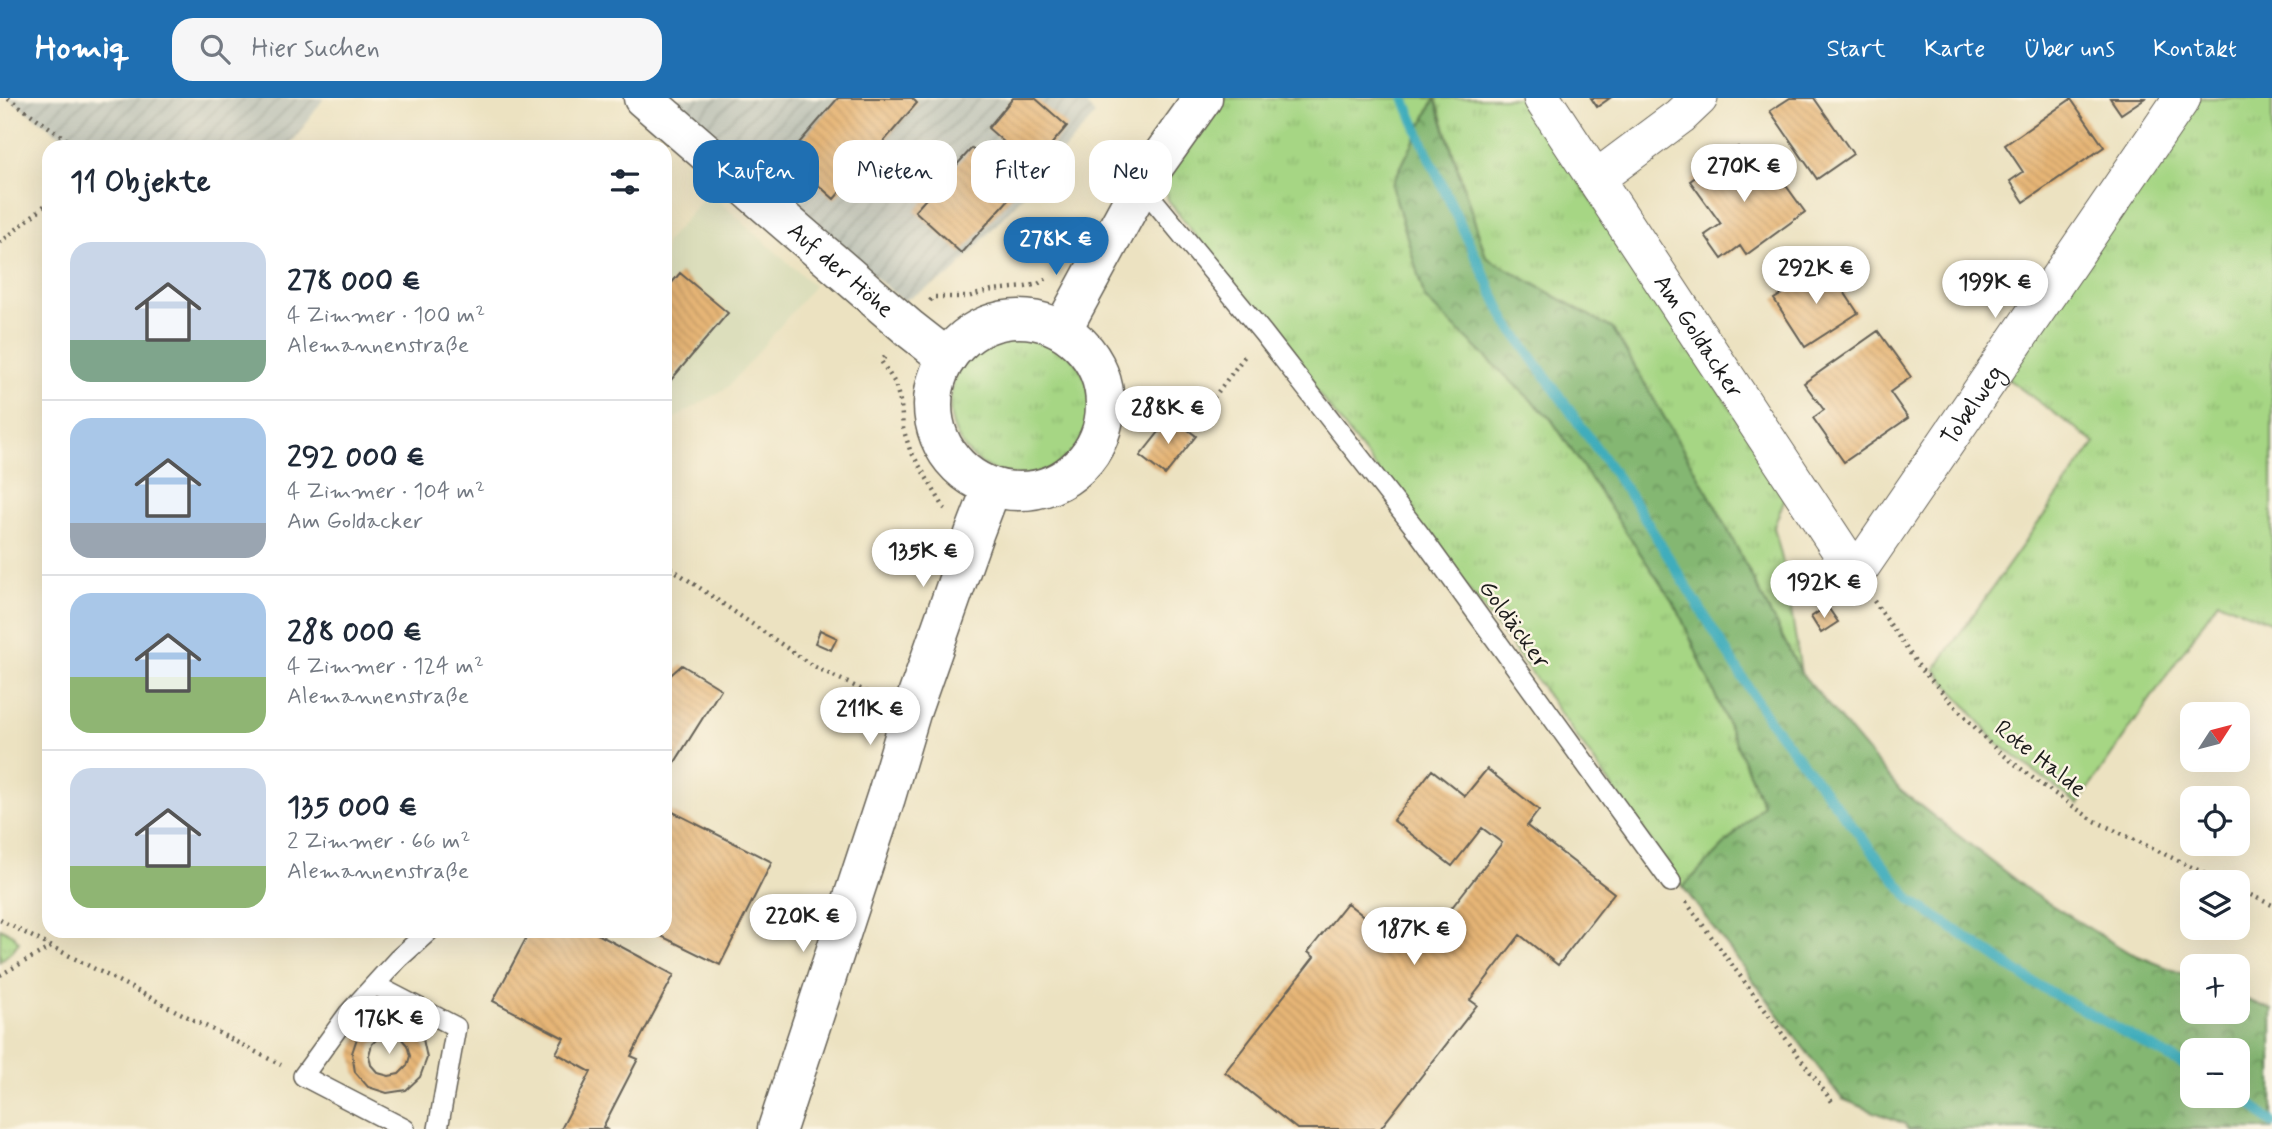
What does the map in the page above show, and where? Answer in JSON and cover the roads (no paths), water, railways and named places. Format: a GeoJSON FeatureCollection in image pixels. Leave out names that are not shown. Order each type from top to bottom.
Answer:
{"type":"FeatureCollection","features":[{"type":"Feature","properties":{"kind":"street","name":"Auf der Höhe"},"geometry":{"type":"LineString","coordinates":[[643,98],[900,321],[947,358]]}},
{"type":"Feature","properties":{"kind":"street"},"geometry":{"type":"LineString","coordinates":[[1172,142],[1203,98]]}},
{"type":"Feature","properties":{"kind":"street","name":"Am Goldacker"},"geometry":{"type":"LineString","coordinates":[[1542,98],[1856,574]]}},
{"type":"Feature","properties":{"kind":"street"},"geometry":{"type":"LineString","coordinates":[[1597,178],[1680,116],[1699,98]]}},
{"type":"Feature","properties":{"kind":"street","name":"Tobelweg"},"geometry":{"type":"LineString","coordinates":[[1856,574],[2182,98]]}},
{"type":"Feature","properties":{"kind":"street"},"geometry":{"type":"LineString","coordinates":[[1062,330],[1131,203]]}},
{"type":"Feature","properties":{"kind":"street"},"geometry":{"type":"LineString","coordinates":[[1027,319],[1062,330],[1077,341],[1098,370],[1104,387],[1104,423],[1089,456],[1077,470],[1046,488],[1019,491],[992,487],[974,479],[959,467],[946,451],[938,434],[933,395],[947,358],[958,344],[973,332],[990,324],[1027,319]]}},
{"type":"Feature","properties":{"kind":"street"},"geometry":{"type":"LineString","coordinates":[[777,1129],[911,713],[992,487]]}},
{"type":"Feature","properties":{"kind":"lane","name":"Goldäcker"},"geometry":{"type":"LineString","coordinates":[[1156,203],[1263,333],[1418,532],[1671,882]]}},
{"type":"Feature","properties":{"kind":"lane"},"geometry":{"type":"LineString","coordinates":[[405,1129],[303,1076],[348,1014],[398,959],[421,938]]}},
{"type":"Feature","properties":{"kind":"lane"},"geometry":{"type":"LineString","coordinates":[[375,985],[456,1027],[438,1129]]}},
{"type":"Feature","properties":{"kind":"waterway"},"geometry":{"type":"LineString","coordinates":[[1404,98],[1506,321],[1634,501],[1768,719],[1912,901],[2034,983],[2180,1063]]}},
{"type":"Feature","properties":{"kind":"waterway"},"geometry":{"type":"LineString","coordinates":[[2250,1103],[2272,1123]]}}]}
